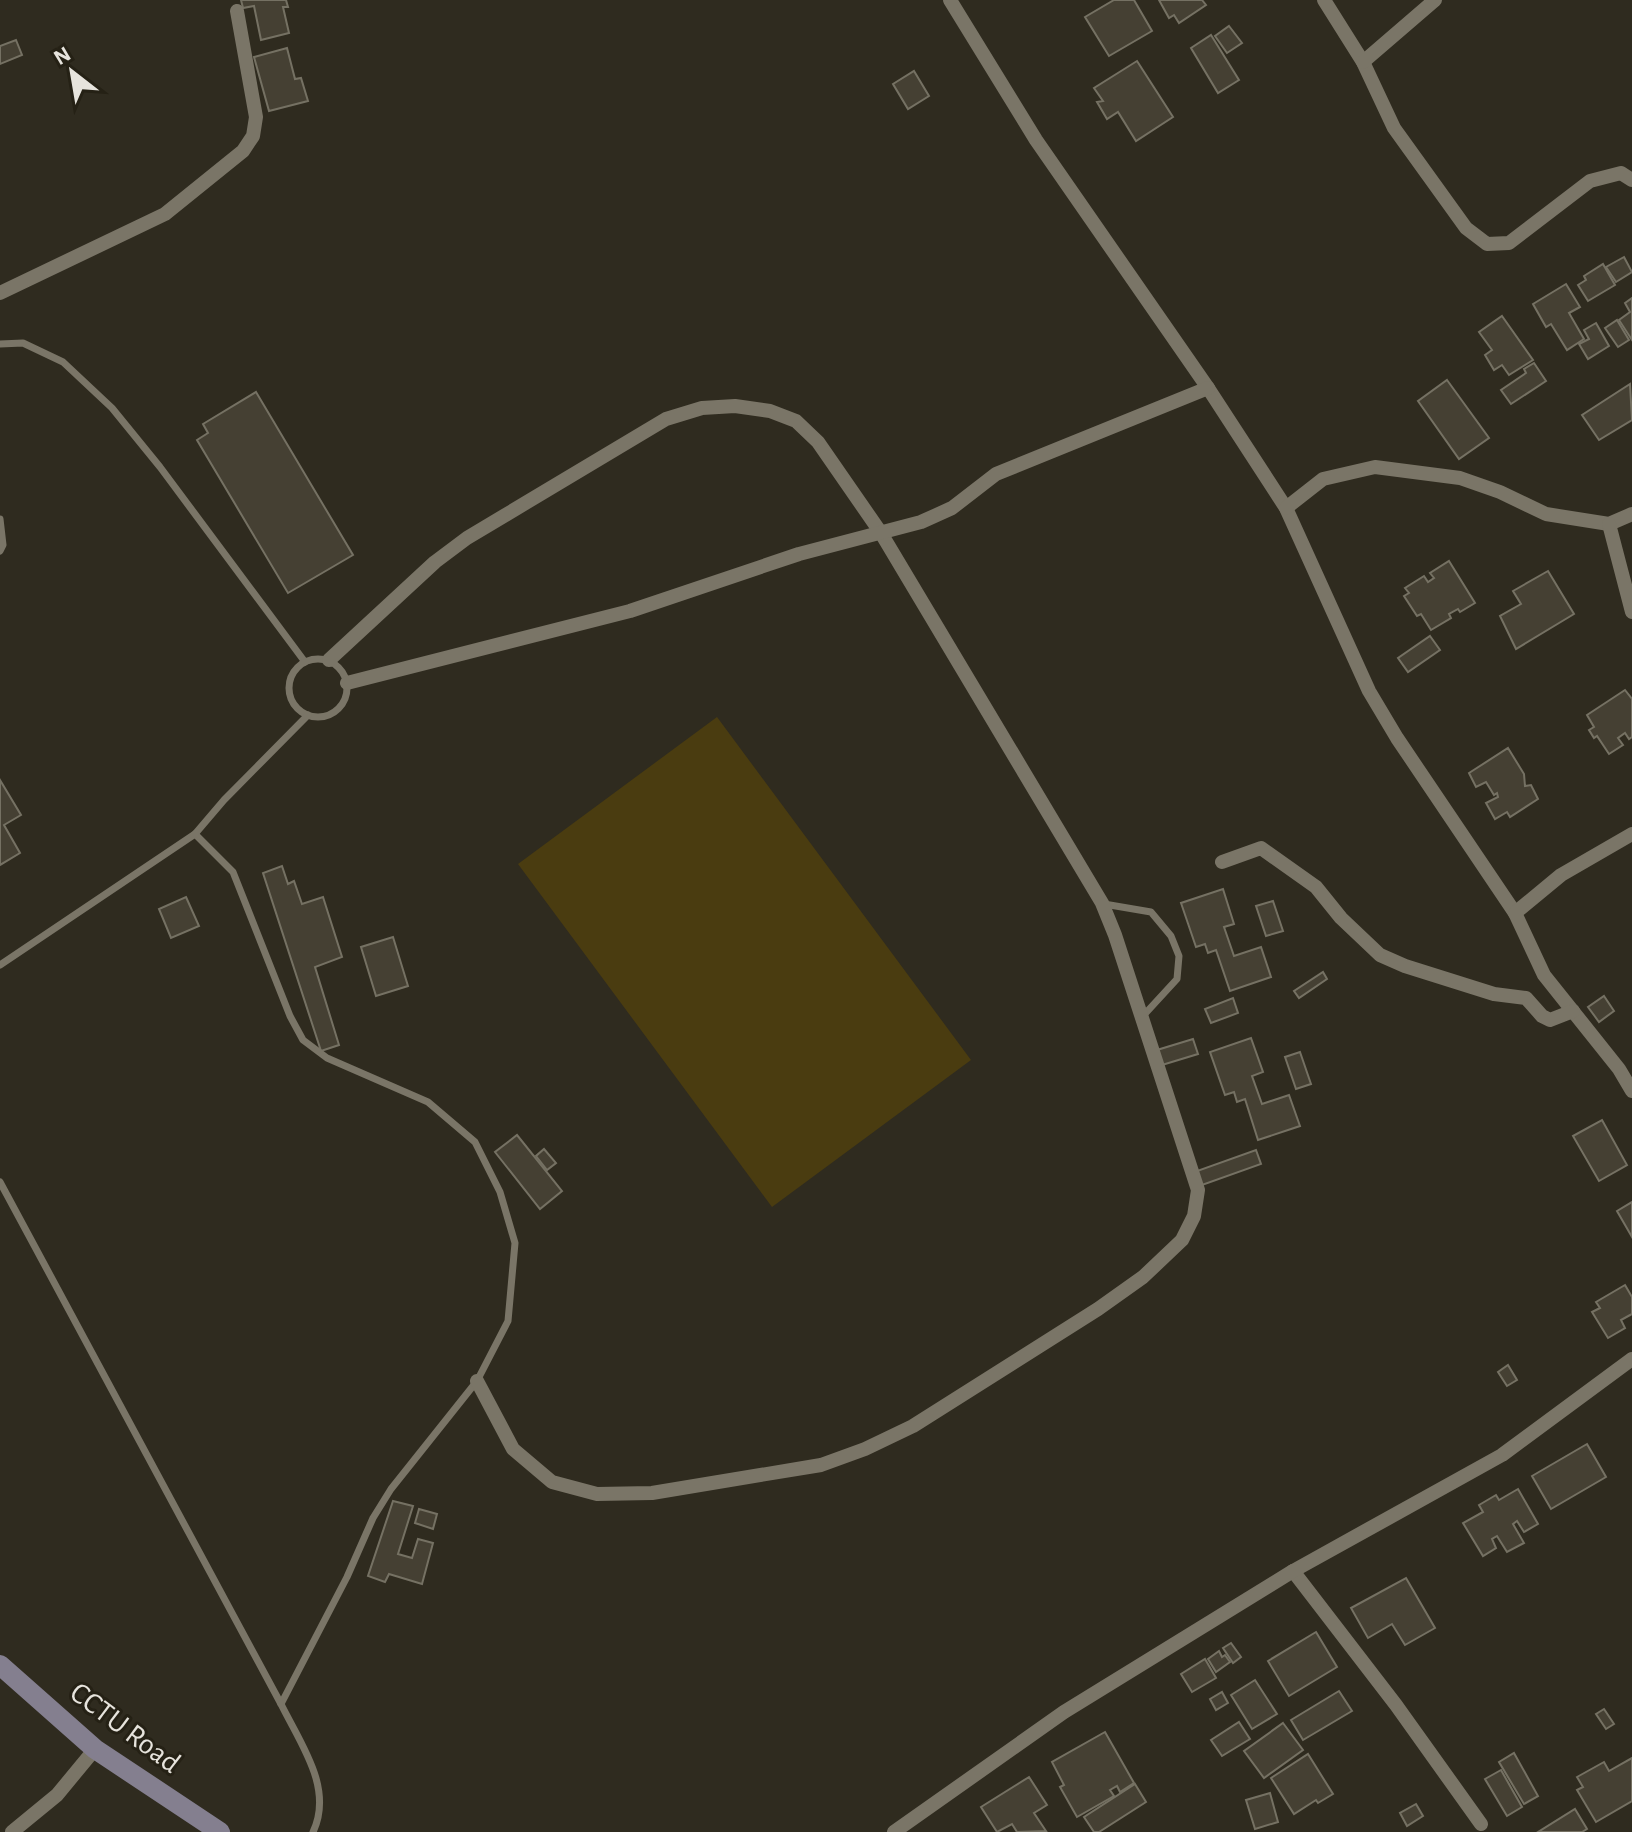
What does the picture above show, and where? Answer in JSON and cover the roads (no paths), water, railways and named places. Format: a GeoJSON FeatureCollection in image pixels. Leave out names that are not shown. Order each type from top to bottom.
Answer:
{"type":"FeatureCollection","features":[{"type":"Feature","properties":{"kind":"street"},"geometry":{"type":"LineString","coordinates":[[950,0],[1036,140],[1208,388],[1286,508],[1369,691],[1397,738],[1515,913],[1544,975],[1619,1069],[1632,1091]]}},
{"type":"Feature","properties":{"kind":"street"},"geometry":{"type":"LineString","coordinates":[[1324,0],[1363,62],[1394,128],[1466,228],[1487,244],[1509,243],[1590,181],[1621,173],[1632,180]]}},
{"type":"Feature","properties":{"kind":"street"},"geometry":{"type":"LineString","coordinates":[[1363,62],[1435,0]]}},
{"type":"Feature","properties":{"kind":"street"},"geometry":{"type":"LineString","coordinates":[[0,293],[165,214],[243,151],[253,136],[256,117],[237,11]]}},
{"type":"Feature","properties":{"kind":"street"},"geometry":{"type":"LineString","coordinates":[[347,683],[630,611],[799,554],[921,522],[952,508],[996,474],[1208,388]]}},
{"type":"Feature","properties":{"kind":"street"},"geometry":{"type":"LineString","coordinates":[[329,660],[435,562],[467,538],[666,419],[702,408],[735,406],[770,411],[796,421],[818,442],[881,533],[1102,903],[1198,1190],[1194,1216],[1182,1240],[1143,1277],[913,1426],[865,1449],[821,1465],[652,1493],[597,1494],[552,1482],[513,1449],[477,1381]]}},
{"type":"Feature","properties":{"kind":"street"},"geometry":{"type":"LineString","coordinates":[[1286,508],[1323,479],[1375,467],[1460,478],[1500,492],[1546,514],[1609,524],[1632,514]]}},
{"type":"Feature","properties":{"kind":"street"},"geometry":{"type":"LineString","coordinates":[[1609,524],[1632,612]]}},
{"type":"Feature","properties":{"kind":"street"},"geometry":{"type":"LineString","coordinates":[[1515,913],[1561,875],[1632,834]]}},
{"type":"Feature","properties":{"kind":"street"},"geometry":{"type":"LineString","coordinates":[[1222,862],[1261,848],[1316,887],[1341,918],[1380,955],[1494,994],[1526,998],[1542,1016],[1550,1020],[1573,1011]]}},
{"type":"Feature","properties":{"kind":"street"},"geometry":{"type":"LineString","coordinates":[[894,1832],[1064,1712],[1293,1571],[1502,1455],[1632,1359]]}},
{"type":"Feature","properties":{"kind":"street"},"geometry":{"type":"LineString","coordinates":[[1293,1571],[1396,1705],[1481,1824]]}},
{"type":"Feature","properties":{"kind":"street","name":"CCTU Road"},"geometry":{"type":"LineString","coordinates":[[0,1665],[95,1749],[220,1832]]}},
{"type":"Feature","properties":{"kind":"street"},"geometry":{"type":"LineString","coordinates":[[12,1832],[57,1795],[95,1749]]}},
{"type":"Feature","properties":{"kind":"lane"},"geometry":{"type":"LineString","coordinates":[[0,344],[23,343],[63,362],[112,408],[160,467],[305,662]]}},
{"type":"Feature","properties":{"kind":"lane"},"geometry":{"type":"LineString","coordinates":[[0,519],[3,545],[0,551]]}},
{"type":"Feature","properties":{"kind":"lane"},"geometry":{"type":"LineString","coordinates":[[329,660],[338,665],[347,683],[347,693],[337,710],[328,715],[308,715],[292,700],[289,690],[291,678],[305,662],[329,660]]}},
{"type":"Feature","properties":{"kind":"lane"},"geometry":{"type":"LineString","coordinates":[[0,965],[195,834],[308,715]]}},
{"type":"Feature","properties":{"kind":"lane"},"geometry":{"type":"LineString","coordinates":[[195,834],[233,872],[290,1016],[303,1040],[327,1058],[428,1102],[475,1142],[500,1192],[515,1243],[508,1321],[477,1381],[391,1489],[373,1518],[347,1577],[281,1704]]}},
{"type":"Feature","properties":{"kind":"lane"},"geometry":{"type":"LineString","coordinates":[[1102,903],[1151,912],[1171,936],[1179,956],[1177,979],[1142,1018]]}},
{"type":"Feature","properties":{"kind":"lane"},"geometry":{"type":"LineString","coordinates":[[0,1182],[281,1704],[316,1775],[321,1800],[318,1823],[313,1832]]}}]}
